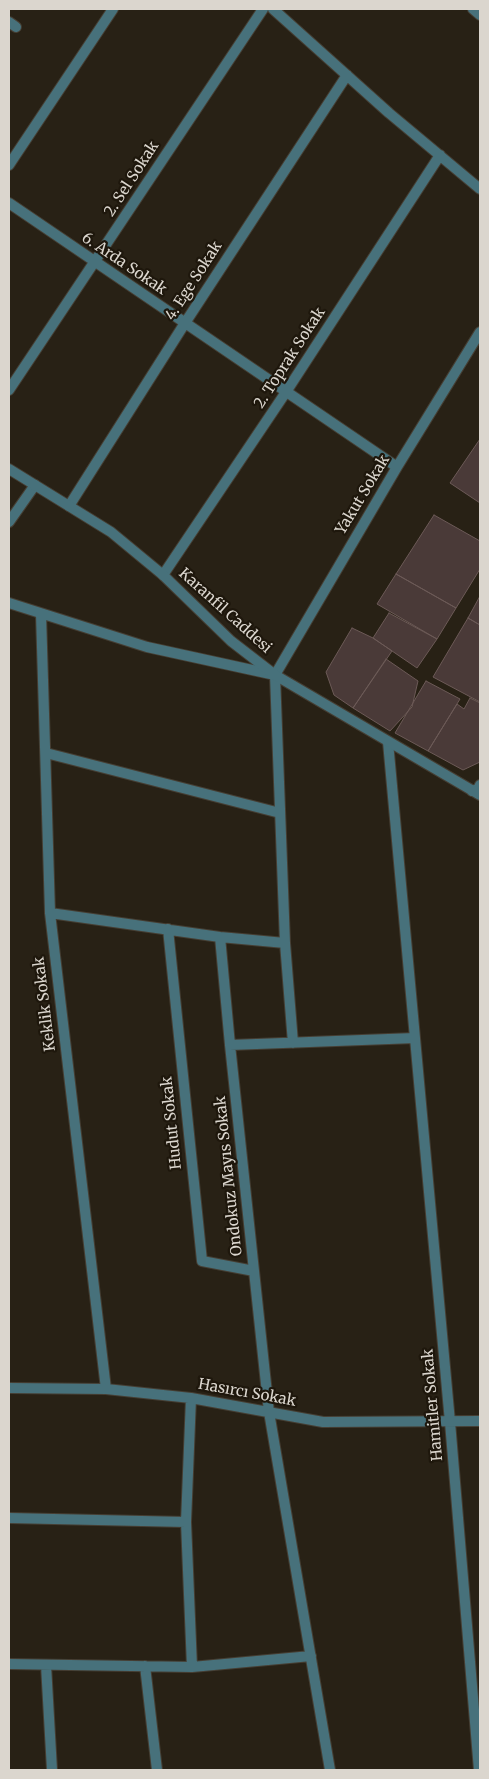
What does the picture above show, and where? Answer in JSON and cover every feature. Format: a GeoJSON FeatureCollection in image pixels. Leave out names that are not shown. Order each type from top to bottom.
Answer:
{"type":"FeatureCollection","features":[{"type":"Feature","properties":{"kind":"street"},"geometry":{"type":"LineString","coordinates":[[9,164],[113,9]]}},
{"type":"Feature","properties":{"kind":"street","name":"2. Sel Sokak"},"geometry":{"type":"LineString","coordinates":[[9,390],[263,9]]}},
{"type":"Feature","properties":{"kind":"street"},"geometry":{"type":"LineString","coordinates":[[273,9],[347,75],[480,188]]}},
{"type":"Feature","properties":{"kind":"street"},"geometry":{"type":"LineString","coordinates":[[473,9],[480,15]]}},
{"type":"Feature","properties":{"kind":"street","name":"4. Ege Sokak"},"geometry":{"type":"LineString","coordinates":[[69,506],[185,323],[347,75]]}},
{"type":"Feature","properties":{"kind":"street","name":"2. Toprak Sokak"},"geometry":{"type":"LineString","coordinates":[[163,576],[286,392],[440,155]]}},
{"type":"Feature","properties":{"kind":"street","name":"6. Arda Sokak"},"geometry":{"type":"LineString","coordinates":[[9,203],[397,467]]}},
{"type":"Feature","properties":{"kind":"street","name":"Yakut Sokak"},"geometry":{"type":"LineString","coordinates":[[274,675],[397,467],[480,332]]}},
{"type":"Feature","properties":{"kind":"street","name":"Karanfil Caddesi"},"geometry":{"type":"LineString","coordinates":[[9,469],[111,532],[163,576],[231,641],[274,675],[388,742],[477,791]]}},
{"type":"Feature","properties":{"kind":"street"},"geometry":{"type":"LineString","coordinates":[[9,522],[36,486]]}},
{"type":"Feature","properties":{"kind":"street"},"geometry":{"type":"LineString","coordinates":[[9,604],[147,647],[274,675],[285,944],[293,1043]]}},
{"type":"Feature","properties":{"kind":"street","name":"Keklik Sokak"},"geometry":{"type":"LineString","coordinates":[[41,614],[50,913],[106,1389]]}},
{"type":"Feature","properties":{"kind":"street","name":"Hamitler Sokak"},"geometry":{"type":"LineString","coordinates":[[388,742],[450,1422],[479,1770]]}},
{"type":"Feature","properties":{"kind":"street"},"geometry":{"type":"LineString","coordinates":[[46,753],[280,813]]}},
{"type":"Feature","properties":{"kind":"street"},"geometry":{"type":"LineString","coordinates":[[50,913],[220,937],[285,944]]}},
{"type":"Feature","properties":{"kind":"street","name":"Hudut Sokak"},"geometry":{"type":"LineString","coordinates":[[168,930],[202,1261],[254,1271]]}},
{"type":"Feature","properties":{"kind":"street","name":"Ondokuz Mayıs Sokak"},"geometry":{"type":"LineString","coordinates":[[220,937],[269,1412],[330,1770]]}},
{"type":"Feature","properties":{"kind":"street"},"geometry":{"type":"LineString","coordinates":[[230,1045],[415,1038]]}},
{"type":"Feature","properties":{"kind":"street","name":"Hasırcı Sokak"},"geometry":{"type":"LineString","coordinates":[[9,1388],[106,1389],[191,1398],[323,1422],[480,1422]]}},
{"type":"Feature","properties":{"kind":"street"},"geometry":{"type":"LineString","coordinates":[[191,1398],[186,1522],[192,1667]]}},
{"type":"Feature","properties":{"kind":"street"},"geometry":{"type":"LineString","coordinates":[[9,1518],[186,1522]]}},
{"type":"Feature","properties":{"kind":"street"},"geometry":{"type":"LineString","coordinates":[[9,1664],[192,1667],[311,1656]]}},
{"type":"Feature","properties":{"kind":"street"},"geometry":{"type":"LineString","coordinates":[[46,1665],[52,1770]]}},
{"type":"Feature","properties":{"kind":"street"},"geometry":{"type":"LineString","coordinates":[[145,1666],[157,1770]]}},
{"type":"Feature","properties":{"kind":"building"},"geometry":{"type":"Polygon","coordinates":[[[480,439],[480,503],[450,483],[480,439]]]}},
{"type":"Feature","properties":{"kind":"building"},"geometry":{"type":"Polygon","coordinates":[[[434,515],[480,541],[480,569],[456,608],[396,574],[434,515]]]}},
{"type":"Feature","properties":{"kind":"building"},"geometry":{"type":"Polygon","coordinates":[[[396,574],[456,608],[437,639],[377,604],[396,574]]]}},
{"type":"Feature","properties":{"kind":"building"},"geometry":{"type":"Polygon","coordinates":[[[480,596],[480,625],[468,618],[480,596]]]}},
{"type":"Feature","properties":{"kind":"building"},"geometry":{"type":"Polygon","coordinates":[[[389,613],[437,639],[417,668],[373,638],[389,613]]]}},
{"type":"Feature","properties":{"kind":"building"},"geometry":{"type":"Polygon","coordinates":[[[468,618],[480,625],[480,702],[433,677],[468,618]]]}},
{"type":"Feature","properties":{"kind":"building"},"geometry":{"type":"Polygon","coordinates":[[[352,628],[373,638],[392,651],[353,708],[334,695],[326,672],[352,628]]]}},
{"type":"Feature","properties":{"kind":"building"},"geometry":{"type":"Polygon","coordinates":[[[386,659],[418,681],[412,707],[390,731],[353,708],[386,659]]]}},
{"type":"Feature","properties":{"kind":"building"},"geometry":{"type":"Polygon","coordinates":[[[426,681],[460,699],[428,751],[395,733],[426,681]]]}},
{"type":"Feature","properties":{"kind":"building"},"geometry":{"type":"Polygon","coordinates":[[[470,698],[480,703],[480,762],[463,770],[428,751],[457,704],[464,709],[470,698]]]}}]}
